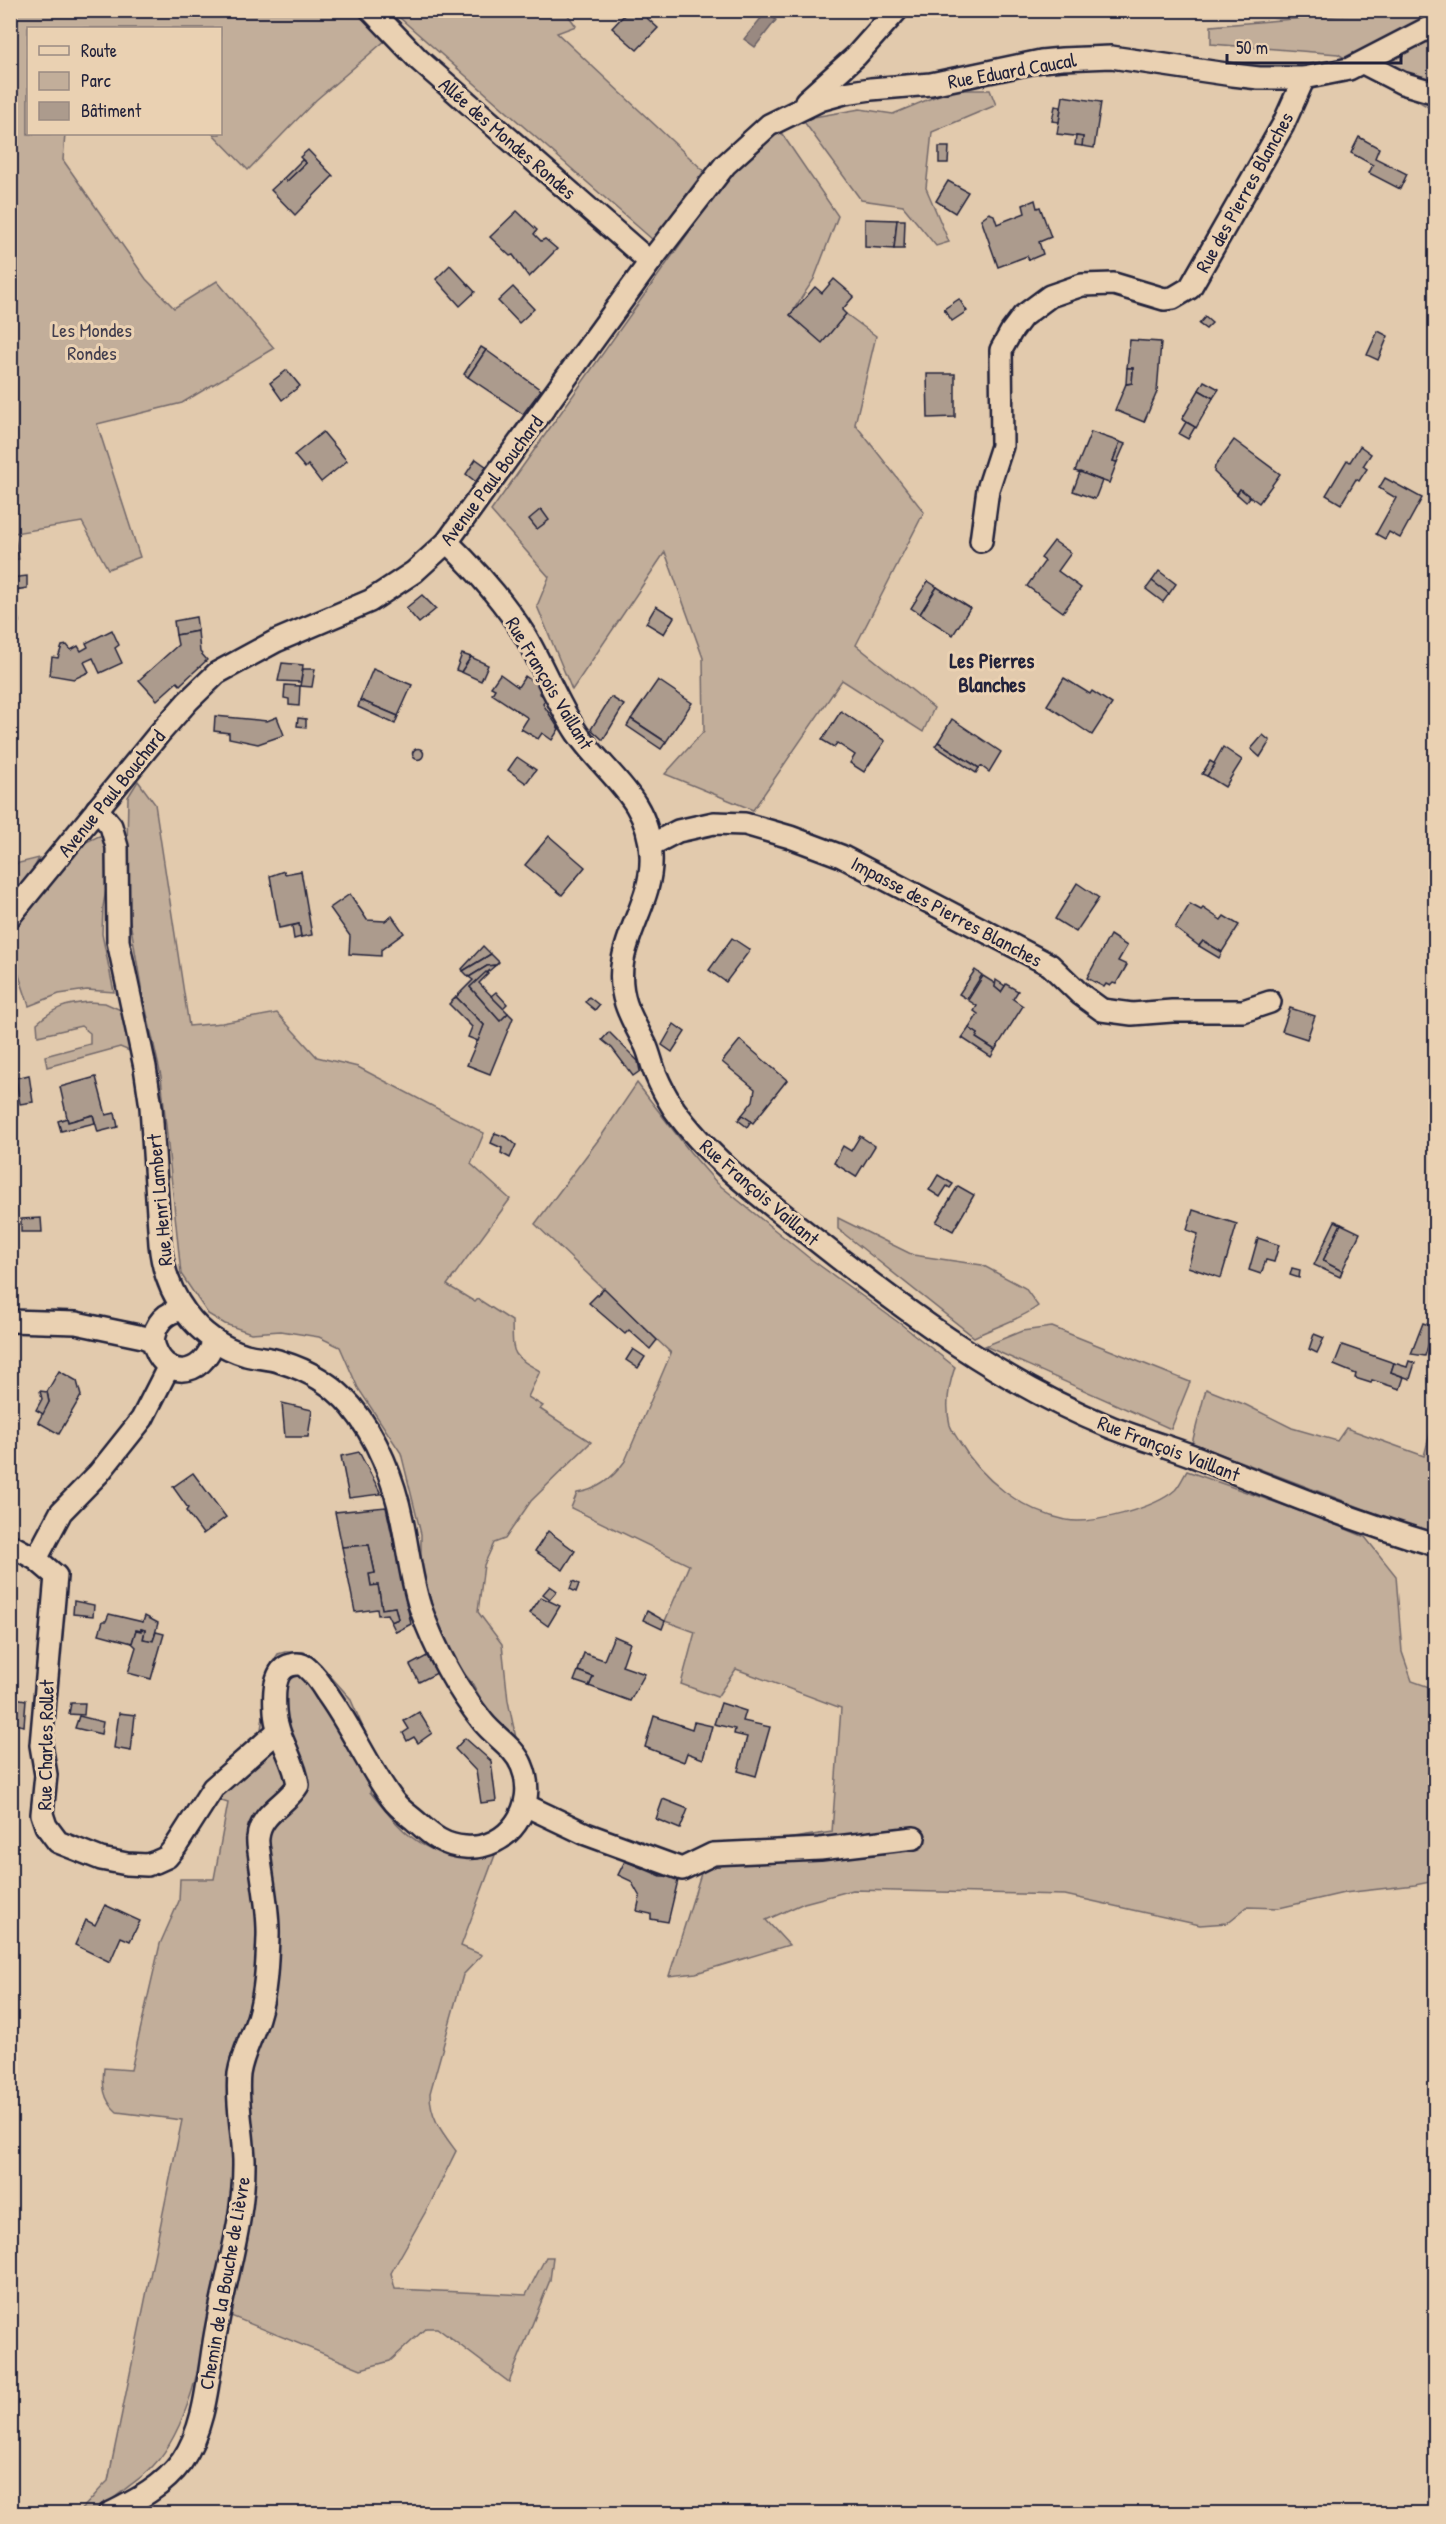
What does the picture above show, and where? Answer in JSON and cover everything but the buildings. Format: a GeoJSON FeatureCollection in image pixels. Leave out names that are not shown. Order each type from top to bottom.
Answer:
{"type":"FeatureCollection","features":[{"type":"Feature","properties":{"kind":"street","name":"Allée des Mondes Rondes"},"geometry":{"type":"LineString","coordinates":[[371,10],[419,60],[650,262]]}},
{"type":"Feature","properties":{"kind":"street"},"geometry":{"type":"LineString","coordinates":[[795,111],[856,56],[897,10]]}},
{"type":"Feature","properties":{"kind":"street","name":"Rue Eduard Caucal"},"geometry":{"type":"LineString","coordinates":[[795,111],[820,100],[846,93],[931,84],[1062,58],[1111,57],[1250,77],[1304,78],[1330,74],[1363,63],[1436,24]]}},
{"type":"Feature","properties":{"kind":"street"},"geometry":{"type":"LineString","coordinates":[[1363,63],[1402,83],[1436,93]]}},
{"type":"Feature","properties":{"kind":"street","name":"Rue des Pierres Blanches"},"geometry":{"type":"LineString","coordinates":[[981,541],[988,489],[1002,446],[1001,350],[1011,332],[1036,305],[1066,289],[1090,284],[1114,284],[1164,299],[1173,298],[1190,288],[1283,124],[1304,78]]}},
{"type":"Feature","properties":{"kind":"street","name":"Avenue Paul Bouchard"},"geometry":{"type":"LineString","coordinates":[[11,916],[158,735],[217,673],[276,641],[370,601],[414,572],[447,542],[650,262],[725,165],[769,125],[795,111]]}},
{"type":"Feature","properties":{"kind":"street","name":"Rue François Vaillant"},"geometry":{"type":"LineString","coordinates":[[447,542],[472,566],[524,634],[573,728],[600,764],[624,786],[634,799],[647,829],[651,845],[651,875],[623,956],[621,984],[638,1033],[647,1047],[655,1074],[674,1108],[706,1147],[759,1194],[926,1325],[1007,1376],[1108,1426],[1196,1457],[1377,1528],[1436,1545]]}},
{"type":"Feature","properties":{"kind":"street","name":"Rue Henri Lambert"},"geometry":{"type":"LineString","coordinates":[[98,809],[111,826],[117,848],[119,865],[118,942],[143,1056],[151,1107],[162,1264],[167,1282],[183,1310],[214,1340],[248,1356],[282,1362],[316,1377],[344,1399],[367,1427],[396,1496],[410,1570],[427,1628],[462,1694],[484,1723],[517,1755],[527,1781],[525,1805]]}},
{"type":"Feature","properties":{"kind":"street","name":"Impasse des Pierres Blanches"},"geometry":{"type":"LineString","coordinates":[[651,845],[678,831],[714,823],[745,824],[790,837],[841,856],[1050,965],[1080,994],[1102,1010],[1132,1014],[1172,1011],[1243,1011],[1270,1002]]}},
{"type":"Feature","properties":{"kind":"street"},"geometry":{"type":"LineString","coordinates":[[183,1310],[168,1314],[154,1331],[155,1351],[169,1366],[179,1369],[196,1367],[204,1362],[214,1340]]}},
{"type":"Feature","properties":{"kind":"street"},"geometry":{"type":"LineString","coordinates":[[10,1321],[76,1323],[110,1328],[153,1341]]}},
{"type":"Feature","properties":{"kind":"street"},"geometry":{"type":"LineString","coordinates":[[10,1545],[36,1559],[61,1512],[99,1473],[142,1419],[169,1366]]}},
{"type":"Feature","properties":{"kind":"street","name":"Rue Charles Rollet"},"geometry":{"type":"LineString","coordinates":[[36,1559],[56,1576],[41,1745],[46,1775],[42,1814],[46,1826],[58,1842],[101,1859],[120,1863],[137,1865],[156,1862],[167,1857],[213,1788],[278,1731]]}},
{"type":"Feature","properties":{"kind":"street","name":"Chemin de la Bouche de Lièvre"},"geometry":{"type":"LineString","coordinates":[[109,2514],[144,2496],[163,2483],[182,2461],[196,2434],[217,2324],[232,2263],[242,2197],[244,2161],[238,2092],[239,2075],[243,2056],[259,2017],[266,1977],[268,1934],[258,1837],[268,1815],[292,1795],[298,1785],[278,1731],[275,1713],[278,1675],[286,1666],[303,1665],[310,1670],[337,1707],[393,1801],[438,1839],[458,1847],[485,1846],[509,1832],[518,1821],[525,1805]]}},
{"type":"Feature","properties":{"kind":"street"},"geometry":{"type":"LineString","coordinates":[[525,1805],[586,1834],[682,1869],[713,1854],[820,1849],[914,1838]]}},
{"type":"Feature","properties":{"kind":"green space","name":"Les Mondes Rondes"},"geometry":{"type":"Polygon","coordinates":[[[11,11],[357,11],[387,39],[316,100],[248,170],[214,135],[222,135],[222,27],[27,27],[27,135],[65,135],[63,160],[146,279],[174,308],[217,281],[274,348],[182,403],[97,424],[140,557],[108,569],[82,522],[14,533],[19,559],[11,560],[11,11]]]}},
{"type":"Feature","properties":{"kind":"green space"},"geometry":{"type":"Polygon","coordinates":[[[392,11],[565,11],[576,26],[557,33],[704,171],[653,240],[392,11]]]}},
{"type":"Feature","properties":{"kind":"green space"},"geometry":{"type":"Polygon","coordinates":[[[1388,11],[1435,11],[1435,111],[1338,54],[1211,44],[1211,26],[1388,11]]]}},
{"type":"Feature","properties":{"kind":"green space"},"geometry":{"type":"Polygon","coordinates":[[[951,90],[990,90],[996,105],[932,132],[926,188],[949,242],[936,246],[903,206],[861,200],[802,119],[860,109],[893,114],[951,90]]]}},
{"type":"Feature","properties":{"kind":"green space"},"geometry":{"type":"Polygon","coordinates":[[[780,131],[838,216],[814,279],[790,315],[822,342],[846,314],[876,336],[855,424],[924,512],[856,645],[934,708],[923,732],[842,680],[753,810],[665,774],[704,731],[703,658],[665,552],[572,690],[537,606],[549,577],[491,511],[733,170],[780,131]]]}},
{"type":"Feature","properties":{"kind":"green space"},"geometry":{"type":"Polygon","coordinates":[[[138,781],[155,804],[189,1026],[222,1023],[277,1013],[317,1057],[358,1067],[484,1133],[471,1164],[510,1199],[447,1285],[475,1302],[478,1299],[512,1321],[515,1352],[523,1361],[540,1371],[528,1397],[543,1406],[540,1409],[591,1442],[531,1501],[505,1539],[494,1543],[484,1565],[478,1612],[502,1644],[508,1701],[516,1738],[489,1713],[472,1683],[451,1657],[433,1609],[421,1567],[421,1534],[401,1453],[358,1388],[340,1347],[319,1337],[281,1331],[251,1333],[225,1324],[208,1314],[181,1274],[161,1076],[142,992],[126,898],[128,797],[138,781]]]}},
{"type":"Feature","properties":{"kind":"green space"},"geometry":{"type":"Polygon","coordinates":[[[99,836],[107,840],[109,872],[103,907],[102,934],[114,992],[87,990],[59,994],[29,1006],[11,951],[10,936],[84,843],[99,836]]]}},
{"type":"Feature","properties":{"kind":"green space"},"geometry":{"type":"Polygon","coordinates":[[[39,858],[29,878],[11,897],[11,865],[39,858]]]}},
{"type":"Feature","properties":{"kind":"green space"},"geometry":{"type":"Polygon","coordinates":[[[88,1002],[105,1003],[123,1011],[132,1052],[120,1047],[47,1067],[45,1056],[90,1044],[90,1033],[81,1026],[38,1036],[37,1023],[60,1008],[88,1002]]]}},
{"type":"Feature","properties":{"kind":"green space"},"geometry":{"type":"Polygon","coordinates":[[[637,1083],[717,1183],[808,1257],[902,1325],[955,1367],[949,1389],[948,1418],[950,1425],[979,1469],[991,1481],[1019,1501],[1050,1516],[1066,1520],[1091,1520],[1123,1514],[1166,1497],[1177,1488],[1187,1471],[1322,1519],[1365,1537],[1396,1576],[1402,1652],[1412,1681],[1435,1689],[1435,1714],[1431,1742],[1436,1743],[1435,1881],[1344,1893],[1279,1908],[1247,1907],[1227,1923],[1200,1925],[1065,1895],[853,1890],[804,1903],[766,1920],[789,1945],[696,1973],[669,1976],[708,1851],[832,1832],[841,1708],[736,1669],[717,1697],[681,1684],[695,1632],[665,1621],[689,1565],[571,1508],[577,1493],[592,1489],[604,1482],[625,1461],[671,1353],[535,1224],[602,1135],[637,1083]]]}},
{"type":"Feature","properties":{"kind":"green space"},"geometry":{"type":"Polygon","coordinates":[[[838,1218],[913,1255],[982,1265],[1025,1288],[1038,1306],[974,1337],[838,1229],[838,1218]]]}},
{"type":"Feature","properties":{"kind":"green space"},"geometry":{"type":"Polygon","coordinates":[[[1052,1327],[1190,1382],[1171,1429],[985,1346],[1022,1331],[1052,1327]]]}},
{"type":"Feature","properties":{"kind":"green space"},"geometry":{"type":"Polygon","coordinates":[[[1206,1389],[1246,1405],[1292,1428],[1337,1441],[1346,1428],[1424,1456],[1433,1423],[1435,1423],[1435,1536],[1192,1443],[1206,1389]]]}},
{"type":"Feature","properties":{"kind":"green space"},"geometry":{"type":"Polygon","coordinates":[[[304,1652],[316,1660],[350,1698],[379,1764],[370,1792],[397,1824],[410,1836],[436,1851],[472,1856],[495,1855],[461,1946],[482,1955],[463,1975],[430,2093],[435,2117],[456,2151],[430,2204],[391,2273],[395,2289],[526,2295],[546,2257],[553,2257],[550,2280],[509,2382],[437,2328],[426,2328],[390,2361],[361,2369],[209,2307],[203,2347],[192,2391],[165,2451],[153,2466],[108,2503],[90,2512],[76,2514],[108,2481],[182,2120],[117,2112],[104,2092],[104,2068],[131,2070],[160,1944],[179,1901],[180,1879],[214,1879],[228,1803],[200,1794],[226,1760],[260,1735],[272,1663],[278,1654],[304,1652]]]}},
{"type":"Feature","properties":{"kind":"shaded area"},"geometry":{"type":"Polygon","coordinates":[[[766,12],[776,20],[755,47],[744,39],[766,12]]]}},
{"type":"Feature","properties":{"kind":"district","name":"Les Pierres Blanches"},"geometry":{"type":"Point","coordinates":[992,672]}}]}
